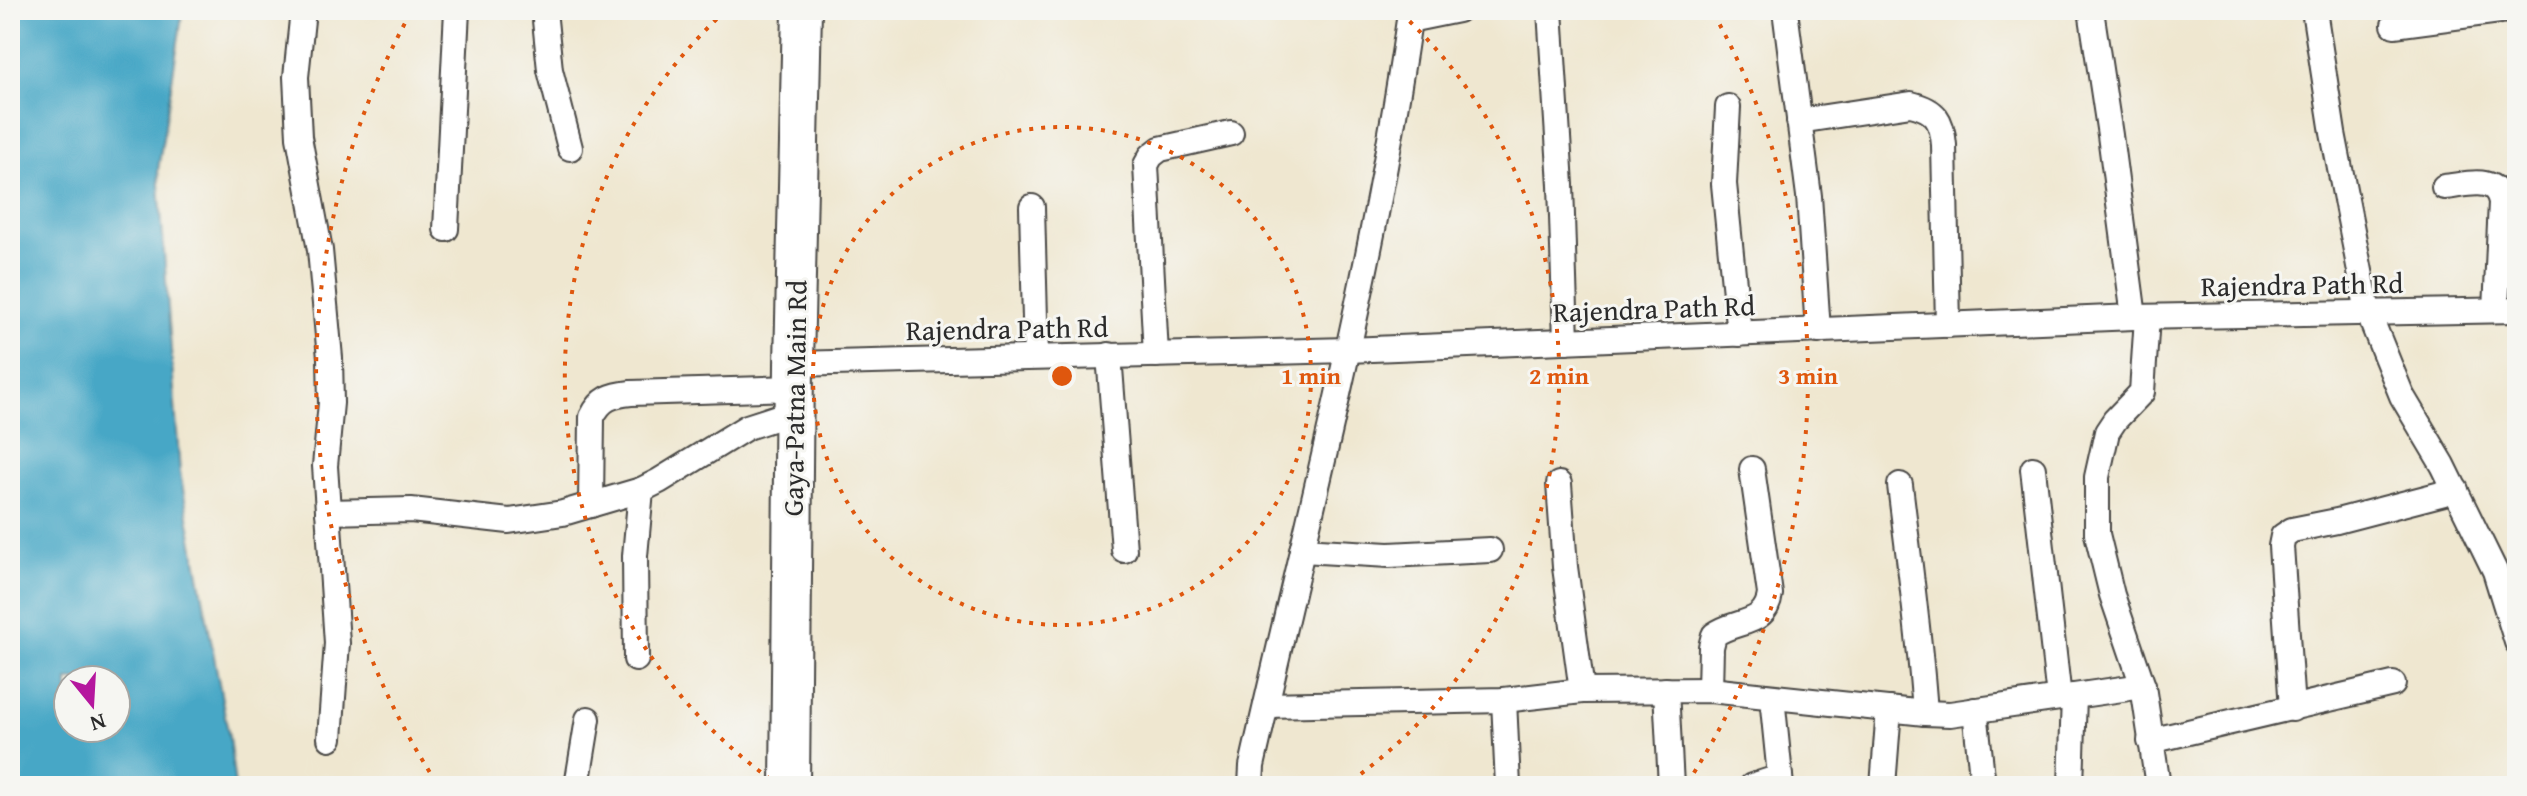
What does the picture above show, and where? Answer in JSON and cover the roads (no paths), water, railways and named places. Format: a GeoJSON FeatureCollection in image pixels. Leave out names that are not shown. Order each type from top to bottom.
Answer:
{"type":"FeatureCollection","features":[{"type":"Feature","properties":{"kind":"main road","name":"Gaya-Patna Main Rd"},"geometry":{"type":"LineString","coordinates":[[790,786],[793,388],[802,10]]}},
{"type":"Feature","properties":{"kind":"street"},"geometry":{"type":"LineString","coordinates":[[303,10],[297,61],[297,109],[325,290],[331,403],[326,453],[337,643],[330,738]]}},
{"type":"Feature","properties":{"kind":"street"},"geometry":{"type":"LineString","coordinates":[[446,229],[457,10]]}},
{"type":"Feature","properties":{"kind":"street"},"geometry":{"type":"LineString","coordinates":[[544,10],[550,70],[570,148]]}},
{"type":"Feature","properties":{"kind":"street"},"geometry":{"type":"LineString","coordinates":[[1251,786],[1252,766],[1348,350],[1399,92],[1408,15],[1458,10]]}},
{"type":"Feature","properties":{"kind":"street"},"geometry":{"type":"LineString","coordinates":[[1550,10],[1561,185],[1566,341]]}},
{"type":"Feature","properties":{"kind":"street"},"geometry":{"type":"LineString","coordinates":[[1785,10],[1809,196],[1818,331]]}},
{"type":"Feature","properties":{"kind":"street"},"geometry":{"type":"LineString","coordinates":[[2091,10],[2140,317],[2142,392],[2107,432],[2097,477],[2097,534],[2112,595],[2143,686],[2158,786]]}},
{"type":"Feature","properties":{"kind":"street"},"geometry":{"type":"LineString","coordinates":[[2314,10],[2333,133],[2368,312],[2402,396],[2456,490],[2495,571],[2517,642]]}},
{"type":"Feature","properties":{"kind":"street"},"geometry":{"type":"LineString","coordinates":[[2394,25],[2507,10]]}},
{"type":"Feature","properties":{"kind":"street"},"geometry":{"type":"LineString","coordinates":[[1799,121],[1911,104],[1926,108],[1936,117],[1943,129],[1944,145],[1948,325]]}},
{"type":"Feature","properties":{"kind":"street"},"geometry":{"type":"LineString","coordinates":[[1728,107],[1725,210],[1739,334]]}},
{"type":"Feature","properties":{"kind":"street"},"geometry":{"type":"LineString","coordinates":[[1156,355],[1146,165],[1160,149],[1231,133]]}},
{"type":"Feature","properties":{"kind":"street"},"geometry":{"type":"LineString","coordinates":[[2444,187],[2482,183],[2493,185],[2499,191],[2507,310]]}},
{"type":"Feature","properties":{"kind":"street"},"geometry":{"type":"LineString","coordinates":[[1032,207],[1036,357]]}},
{"type":"Feature","properties":{"kind":"street","name":"Rajendra Path Rd"},"geometry":{"type":"LineString","coordinates":[[591,505],[592,417],[597,405],[606,398],[631,393],[793,388],[1036,357],[1348,350],[2140,317],[2507,310]]}},
{"type":"Feature","properties":{"kind":"street"},"geometry":{"type":"LineString","coordinates":[[1109,355],[1124,550]]}},
{"type":"Feature","properties":{"kind":"street"},"geometry":{"type":"LineString","coordinates":[[328,512],[411,510],[509,521],[563,513],[641,490],[659,481],[747,427],[793,388]]}},
{"type":"Feature","properties":{"kind":"street"},"geometry":{"type":"LineString","coordinates":[[1710,690],[1714,635],[1723,628],[1763,613],[1768,606],[1770,594],[1752,469]]}},
{"type":"Feature","properties":{"kind":"street"},"geometry":{"type":"LineString","coordinates":[[2033,469],[2066,697],[2071,786]]}},
{"type":"Feature","properties":{"kind":"street"},"geometry":{"type":"LineString","coordinates":[[1559,484],[1565,567],[1582,691]]}},
{"type":"Feature","properties":{"kind":"street"},"geometry":{"type":"LineString","coordinates":[[1900,485],[1919,628],[1925,713]]}},
{"type":"Feature","properties":{"kind":"street"},"geometry":{"type":"LineString","coordinates":[[636,659],[635,556],[641,490]]}},
{"type":"Feature","properties":{"kind":"street"},"geometry":{"type":"LineString","coordinates":[[2292,709],[2281,546],[2283,536],[2292,530],[2456,490]]}},
{"type":"Feature","properties":{"kind":"street"},"geometry":{"type":"LineString","coordinates":[[1302,550],[1389,555],[1490,550]]}},
{"type":"Feature","properties":{"kind":"street"},"geometry":{"type":"LineString","coordinates":[[2150,741],[2393,684]]}},
{"type":"Feature","properties":{"kind":"street"},"geometry":{"type":"LineString","coordinates":[[1266,705],[1504,700],[1582,691],[1710,690],[1950,714],[2143,686]]}},
{"type":"Feature","properties":{"kind":"street"},"geometry":{"type":"LineString","coordinates":[[1666,690],[1671,786]]}},
{"type":"Feature","properties":{"kind":"street"},"geometry":{"type":"LineString","coordinates":[[1752,786],[1781,781],[1772,697]]}},
{"type":"Feature","properties":{"kind":"street"},"geometry":{"type":"LineString","coordinates":[[1504,700],[1508,786]]}},
{"type":"Feature","properties":{"kind":"street"},"geometry":{"type":"LineString","coordinates":[[1883,786],[1889,709]]}},
{"type":"Feature","properties":{"kind":"street"},"geometry":{"type":"LineString","coordinates":[[1975,710],[1983,786]]}},
{"type":"Feature","properties":{"kind":"street"},"geometry":{"type":"LineString","coordinates":[[577,786],[588,719]]}},
{"type":"Feature","properties":{"kind":"water"},"geometry":{"type":"Polygon","coordinates":[[[10,10],[183,10],[158,170],[180,473],[229,737],[235,786],[10,786],[10,10]]]}}]}
